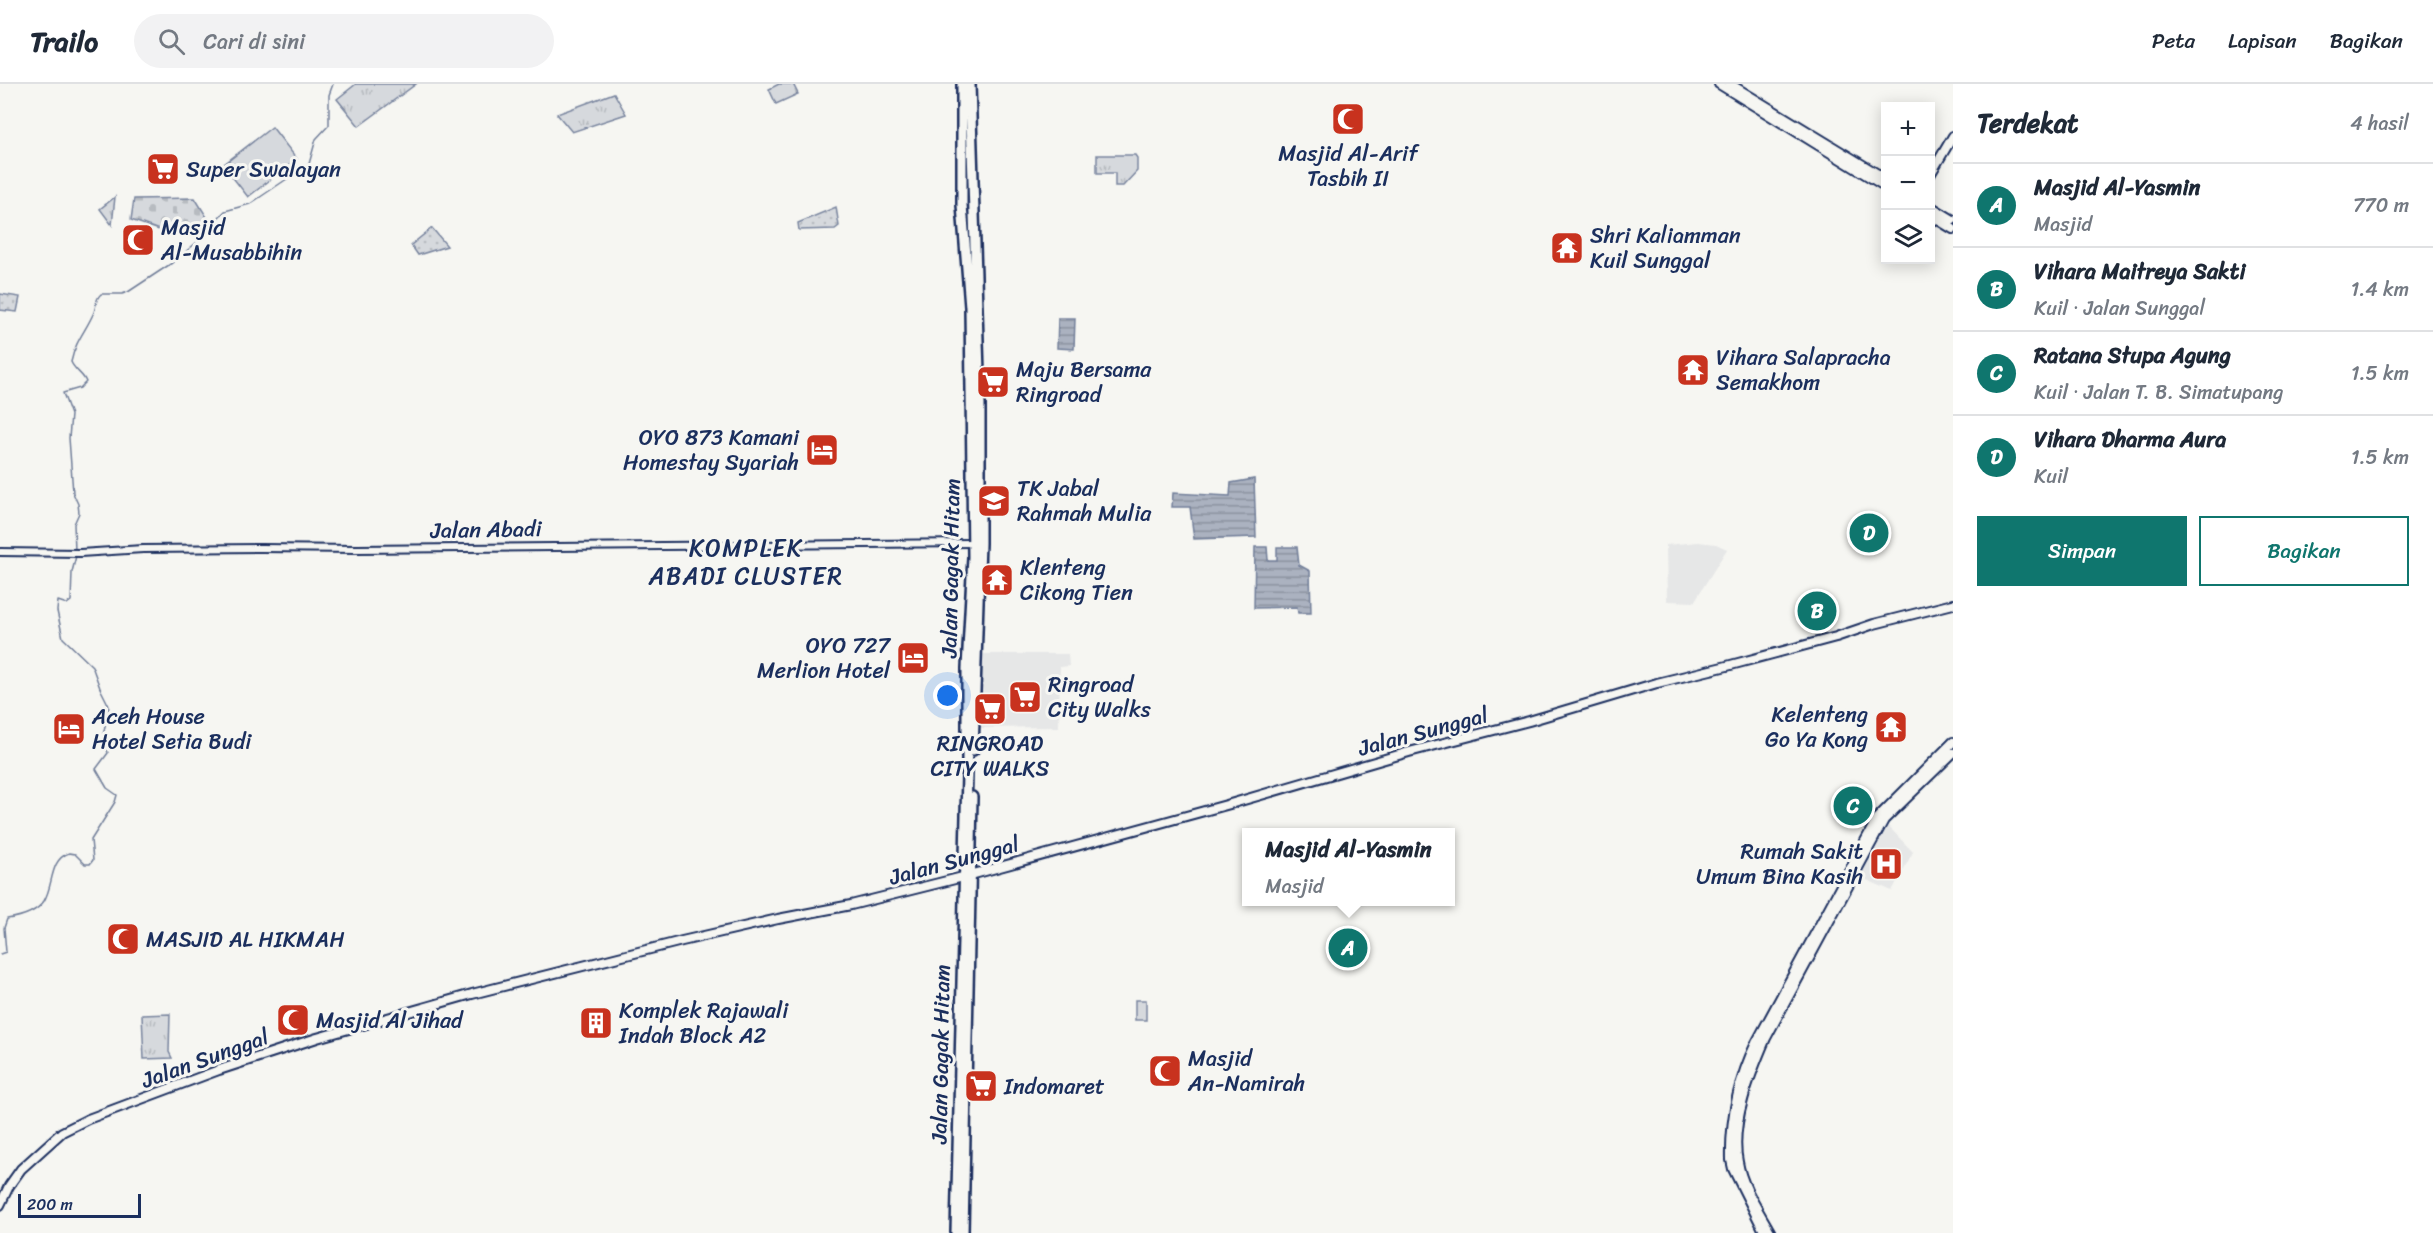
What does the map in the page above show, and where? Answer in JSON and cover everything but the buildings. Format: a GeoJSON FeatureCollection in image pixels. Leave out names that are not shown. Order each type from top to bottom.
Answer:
{"type":"FeatureCollection","features":[{"type":"Feature","properties":{"kind":"highway","name":"Jalan Gagak Hitam"},"geometry":{"type":"LineString","coordinates":[[962,84],[962,205],[970,318],[973,543],[962,1148],[963,1233]]}},
{"type":"Feature","properties":{"kind":"highway","name":"Jalan Gagak Hitam"},"geometry":{"type":"LineString","coordinates":[[970,84],[980,394],[980,543],[973,613]]}},
{"type":"Feature","properties":{"kind":"highway","name":"Jalan Gagak Hitam"},"geometry":{"type":"LineString","coordinates":[[956,1233],[962,1148]]}},
{"type":"Feature","properties":{"kind":"main road"},"geometry":{"type":"LineString","coordinates":[[1719,84],[1881,175]]}},
{"type":"Feature","properties":{"kind":"main road"},"geometry":{"type":"LineString","coordinates":[[1730,84],[1881,184]]}},
{"type":"Feature","properties":{"kind":"main road"},"geometry":{"type":"LineString","coordinates":[[1935,167],[1953,136]]}},
{"type":"Feature","properties":{"kind":"main road"},"geometry":{"type":"LineString","coordinates":[[1935,209],[1953,220]]}},
{"type":"Feature","properties":{"kind":"main road"},"geometry":{"type":"LineString","coordinates":[[1935,218],[1953,229]]}},
{"type":"Feature","properties":{"kind":"main road","name":"Jalan Sunggal"},"geometry":{"type":"LineString","coordinates":[[0,1205],[21,1169],[62,1132],[88,1119],[266,1054],[472,994],[709,935],[778,919],[851,906],[967,876],[1409,752],[1529,722],[1657,683],[1953,604]]}},
{"type":"Feature","properties":{"kind":"main road"},"geometry":{"type":"LineString","coordinates":[[1765,1233],[1751,1201],[1738,1164],[1736,1151],[1743,1097],[1750,1076],[1766,1038],[1884,820],[1953,742]]}},
{"type":"Feature","properties":{"kind":"main road"},"geometry":{"type":"LineString","coordinates":[[1913,788],[1953,753]]}},
{"type":"Feature","properties":{"kind":"main road"},"geometry":{"type":"LineString","coordinates":[[1751,1201],[1770,1233]]}},
{"type":"Feature","properties":{"kind":"street","name":"Jalan Abadi"},"geometry":{"type":"LineString","coordinates":[[0,552],[973,543]]}},
{"type":"Feature","properties":{"kind":"shaded area"},"geometry":{"type":"Polygon","coordinates":[[[1058,318],[1075,318],[1074,349],[1057,348],[1058,318]]]}},
{"type":"Feature","properties":{"kind":"shaded area"},"geometry":{"type":"Polygon","coordinates":[[[1254,479],[1256,537],[1194,539],[1190,507],[1172,507],[1173,493],[1230,496],[1231,483],[1254,479]]]}},
{"type":"Feature","properties":{"kind":"shaded area"},"geometry":{"type":"Polygon","coordinates":[[[1698,542],[1716,544],[1727,549],[1694,602],[1667,601],[1666,545],[1698,542]]]}},
{"type":"Feature","properties":{"kind":"shaded area"},"geometry":{"type":"Polygon","coordinates":[[[1255,547],[1267,547],[1268,560],[1277,560],[1277,547],[1297,547],[1299,565],[1310,571],[1311,613],[1298,613],[1297,607],[1254,608],[1255,547]]]}},
{"type":"Feature","properties":{"kind":"shaded area"},"geometry":{"type":"Polygon","coordinates":[[[977,654],[1068,654],[1069,666],[1060,667],[1059,727],[976,728],[977,654]]]}},
{"type":"Feature","properties":{"kind":"shaded area","name":"Rumah Sakit Umum Bina Kasih"},"geometry":{"type":"Polygon","coordinates":[[[1888,826],[1913,852],[1892,891],[1860,877],[1888,826]]]}},
{"type":"Feature","properties":{"kind":"green space"},"geometry":{"type":"Polygon","coordinates":[[[356,84],[416,84],[359,126],[337,99],[356,84]]]}},
{"type":"Feature","properties":{"kind":"green space"},"geometry":{"type":"Polygon","coordinates":[[[779,84],[793,84],[798,94],[776,104],[769,89],[779,84]]]}},
{"type":"Feature","properties":{"kind":"green space"},"geometry":{"type":"Polygon","coordinates":[[[614,93],[626,114],[572,132],[557,114],[614,93]]]}},
{"type":"Feature","properties":{"kind":"green space"},"geometry":{"type":"Polygon","coordinates":[[[272,127],[297,159],[248,197],[223,165],[272,127]]]}},
{"type":"Feature","properties":{"kind":"green space"},"geometry":{"type":"Polygon","coordinates":[[[1097,155],[1135,155],[1137,171],[1123,186],[1115,186],[1115,173],[1097,173],[1097,155]]]}},
{"type":"Feature","properties":{"kind":"green space"},"geometry":{"type":"Polygon","coordinates":[[[115,197],[112,225],[100,209],[115,197]]]}},
{"type":"Feature","properties":{"kind":"green space"},"geometry":{"type":"Polygon","coordinates":[[[195,198],[208,219],[200,231],[162,231],[131,220],[134,199],[195,198]]]}},
{"type":"Feature","properties":{"kind":"green space"},"geometry":{"type":"Polygon","coordinates":[[[836,207],[839,226],[835,229],[799,230],[798,223],[836,207]]]}},
{"type":"Feature","properties":{"kind":"green space"},"geometry":{"type":"Polygon","coordinates":[[[432,228],[447,246],[418,255],[411,245],[432,228]]]}},
{"type":"Feature","properties":{"kind":"green space"},"geometry":{"type":"Polygon","coordinates":[[[0,294],[20,297],[17,312],[0,310],[0,294]]]}},
{"type":"Feature","properties":{"kind":"green space"},"geometry":{"type":"Polygon","coordinates":[[[1135,1000],[1146,1000],[1146,1020],[1135,1020],[1135,1000]]]}},
{"type":"Feature","properties":{"kind":"green space"},"geometry":{"type":"Polygon","coordinates":[[[170,1014],[169,1052],[172,1058],[144,1059],[142,1015],[170,1014]]]}},
{"type":"Feature","properties":{"kind":"waterway"},"geometry":{"type":"LineString","coordinates":[[75,551],[74,524],[79,513],[73,493],[69,438],[71,415],[63,393],[80,388],[86,382],[71,362],[98,298],[101,294],[128,292],[172,263],[202,238],[207,229],[225,211],[250,204],[309,164],[316,139],[329,125],[329,95],[333,84]]}},
{"type":"Feature","properties":{"kind":"waterway"},"geometry":{"type":"LineString","coordinates":[[0,954],[6,952],[4,928],[7,919],[28,914],[41,905],[47,895],[58,861],[69,853],[75,854],[85,864],[90,864],[93,860],[91,840],[117,795],[107,788],[96,769],[108,753],[103,736],[109,706],[92,666],[63,638],[57,611],[58,601],[67,604],[71,601],[72,572],[76,556]]}},
{"type":"Feature","properties":{"kind":"place","name":"Masjid Al-Arif Tasbih II"},"geometry":{"type":"Point","coordinates":[1348,119]}},
{"type":"Feature","properties":{"kind":"place","name":"Super Swalayan"},"geometry":{"type":"Point","coordinates":[163,169]}},
{"type":"Feature","properties":{"kind":"place","name":"Masjid Al-Musabbihin"},"geometry":{"type":"Point","coordinates":[138,240]}},
{"type":"Feature","properties":{"kind":"place","name":"Shri Kaliamman Kuil Sunggal"},"geometry":{"type":"Point","coordinates":[1567,248]}},
{"type":"Feature","properties":{"kind":"place","name":"Vihara Salapracha Semakhom"},"geometry":{"type":"Point","coordinates":[1693,370]}},
{"type":"Feature","properties":{"kind":"place","name":"Maju Bersama Ringroad"},"geometry":{"type":"Point","coordinates":[993,382]}},
{"type":"Feature","properties":{"kind":"place","name":"OYO 873 Kamani Homestay Syariah"},"geometry":{"type":"Point","coordinates":[822,450]}},
{"type":"Feature","properties":{"kind":"place","name":"TK Jabal Rahmah Mulia"},"geometry":{"type":"Point","coordinates":[994,501]}},
{"type":"Feature","properties":{"kind":"place","name":"Vihara Dharma Aura"},"geometry":{"type":"Point","coordinates":[1869,533]}},
{"type":"Feature","properties":{"kind":"place","name":"Klenteng Cikong Tien"},"geometry":{"type":"Point","coordinates":[997,580]}},
{"type":"Feature","properties":{"kind":"place","name":"Vihara Maitreya Sakti"},"geometry":{"type":"Point","coordinates":[1817,611]}},
{"type":"Feature","properties":{"kind":"place","name":"OYO 727 Merlion Hotel"},"geometry":{"type":"Point","coordinates":[913,658]}},
{"type":"Feature","properties":{"kind":"place","name":"Ringroad City Walks"},"geometry":{"type":"Point","coordinates":[1025,697]}},
{"type":"Feature","properties":{"kind":"place","name":"RINGROAD CITY WALKS"},"geometry":{"type":"Point","coordinates":[990,709]}},
{"type":"Feature","properties":{"kind":"place","name":"Kelenteng Go Ya Kong"},"geometry":{"type":"Point","coordinates":[1891,727]}},
{"type":"Feature","properties":{"kind":"place","name":"Aceh House Hotel Setia Budi"},"geometry":{"type":"Point","coordinates":[69,729]}},
{"type":"Feature","properties":{"kind":"place","name":"Ratana Stupa Agung"},"geometry":{"type":"Point","coordinates":[1853,806]}},
{"type":"Feature","properties":{"kind":"place","name":"Rumah Sakit Umum Bina Kasih"},"geometry":{"type":"Point","coordinates":[1886,864]}},
{"type":"Feature","properties":{"kind":"place","name":"MASJID AL HIKMAH"},"geometry":{"type":"Point","coordinates":[123,939]}},
{"type":"Feature","properties":{"kind":"place","name":"Masjid Al-Yasmin"},"geometry":{"type":"Point","coordinates":[1348,948]}},
{"type":"Feature","properties":{"kind":"place","name":"Masjid Al Jihad"},"geometry":{"type":"Point","coordinates":[293,1020]}},
{"type":"Feature","properties":{"kind":"place","name":"Komplek Rajawali Indah Block A2"},"geometry":{"type":"Point","coordinates":[596,1023]}},
{"type":"Feature","properties":{"kind":"place","name":"Masjid An-Namirah"},"geometry":{"type":"Point","coordinates":[1165,1071]}},
{"type":"Feature","properties":{"kind":"place","name":"Indomaret"},"geometry":{"type":"Point","coordinates":[981,1086]}},
{"type":"Feature","properties":{"kind":"district","name":"KOMPLEK ABADI CLUSTER"},"geometry":{"type":"Point","coordinates":[746,562]}}]}
